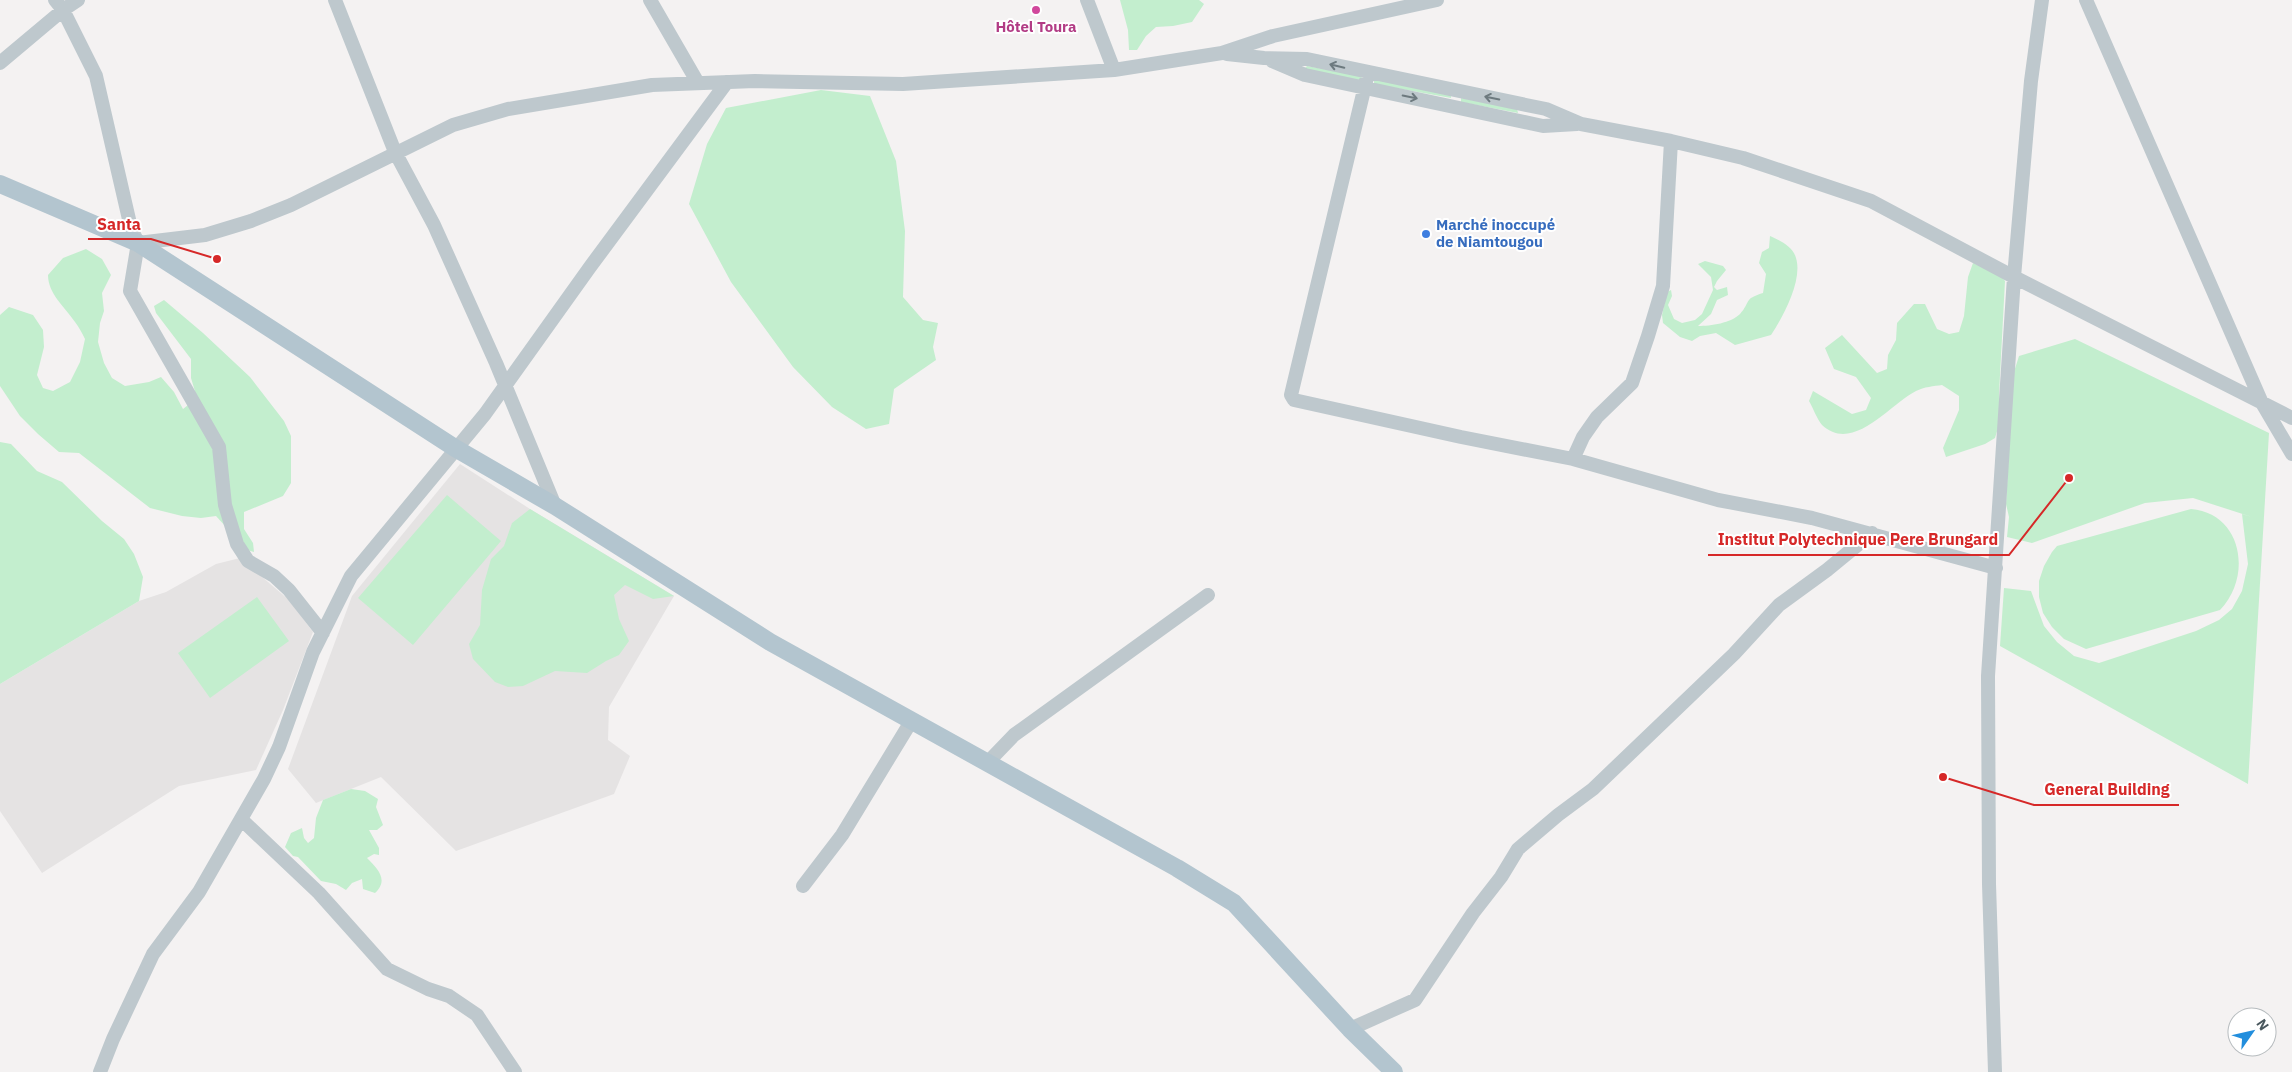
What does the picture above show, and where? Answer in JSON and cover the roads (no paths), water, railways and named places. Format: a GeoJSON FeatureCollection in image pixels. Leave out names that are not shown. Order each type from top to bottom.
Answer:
{"type":"FeatureCollection","features":[{"type":"Feature","properties":{"kind":"main road"},"geometry":{"type":"LineString","coordinates":[[0,184],[138,243],[456,448],[555,506],[770,642],[988,762],[1176,868],[1234,903],[1350,1029],[1394,1072]]}},
{"type":"Feature","properties":{"kind":"street"},"geometry":{"type":"LineString","coordinates":[[0,63],[59,5],[78,0]]}},
{"type":"Feature","properties":{"kind":"street"},"geometry":{"type":"LineString","coordinates":[[335,0],[395,152],[434,225],[505,384],[555,506]]}},
{"type":"Feature","properties":{"kind":"street"},"geometry":{"type":"LineString","coordinates":[[650,0],[698,83]]}},
{"type":"Feature","properties":{"kind":"street"},"geometry":{"type":"LineString","coordinates":[[1087,0],[1114,70]]}},
{"type":"Feature","properties":{"kind":"street"},"geometry":{"type":"LineString","coordinates":[[138,243],[206,235],[251,221],[291,205],[453,125],[508,109],[652,85],[727,82],[903,84],[1114,70],[1222,53],[1273,36],[1437,0]]}},
{"type":"Feature","properties":{"kind":"street"},"geometry":{"type":"LineString","coordinates":[[1995,1072],[1989,884],[1988,676],[2014,278],[2031,80],[2042,0]]}},
{"type":"Feature","properties":{"kind":"street"},"geometry":{"type":"LineString","coordinates":[[2086,0],[2262,403],[2292,454]]}},
{"type":"Feature","properties":{"kind":"street"},"geometry":{"type":"LineString","coordinates":[[59,5],[96,76],[131,228],[138,243],[130,291],[219,447],[225,505],[238,544],[248,560],[274,576],[289,590],[323,633]]}},
{"type":"Feature","properties":{"kind":"street"},"geometry":{"type":"LineString","coordinates":[[1222,53],[1264,58],[1307,59],[1546,109],[1581,124]]}},
{"type":"Feature","properties":{"kind":"street"},"geometry":{"type":"LineString","coordinates":[[1264,58],[1304,75],[1543,126],[1581,124],[1671,140],[1743,158],[1871,201],[2014,278],[2292,418]]}},
{"type":"Feature","properties":{"kind":"street"},"geometry":{"type":"LineString","coordinates":[[1368,73],[1291,396],[1294,400],[1454,436],[1573,459],[1718,500],[1812,518],[1996,568]]}},
{"type":"Feature","properties":{"kind":"street"},"geometry":{"type":"LineString","coordinates":[[100,1072],[113,1039],[153,954],[199,892],[242,820],[279,747],[313,652],[352,576],[485,414],[505,384],[727,82]]}},
{"type":"Feature","properties":{"kind":"street"},"geometry":{"type":"LineString","coordinates":[[1455,107],[1458,92]]}},
{"type":"Feature","properties":{"kind":"street"},"geometry":{"type":"LineString","coordinates":[[1520,121],[1526,105]]}},
{"type":"Feature","properties":{"kind":"street"},"geometry":{"type":"LineString","coordinates":[[1573,459],[1582,438],[1597,418],[1632,383],[1648,336],[1663,286],[1671,140]]}},
{"type":"Feature","properties":{"kind":"street"},"geometry":{"type":"LineString","coordinates":[[1350,1029],[1415,1000],[1473,913],[1501,877],[1518,849],[1558,815],[1593,790],[1734,654],[1779,605],[1872,533]]}},
{"type":"Feature","properties":{"kind":"street"},"geometry":{"type":"LineString","coordinates":[[988,762],[1014,735],[1208,595]]}},
{"type":"Feature","properties":{"kind":"street"},"geometry":{"type":"LineString","coordinates":[[803,886],[842,834],[912,720]]}},
{"type":"Feature","properties":{"kind":"street"},"geometry":{"type":"LineString","coordinates":[[242,820],[318,892],[387,969],[428,990],[449,996],[477,1015],[515,1072]]}},
{"type":"Feature","properties":{"kind":"place","name":"Hôtel Toura"},"geometry":{"type":"Point","coordinates":[1036,10]}},
{"type":"Feature","properties":{"kind":"place","name":"Marché inoccupé de Niamtougou"},"geometry":{"type":"Point","coordinates":[1426,234]}},
{"type":"Feature","properties":{"kind":"place","name":"Santa"},"geometry":{"type":"Point","coordinates":[217,259]}},
{"type":"Feature","properties":{"kind":"place","name":"Institut Polytechnique Pere Brungard"},"geometry":{"type":"Point","coordinates":[2069,478]}},
{"type":"Feature","properties":{"kind":"place","name":"General Building"},"geometry":{"type":"Point","coordinates":[1943,777]}}]}
